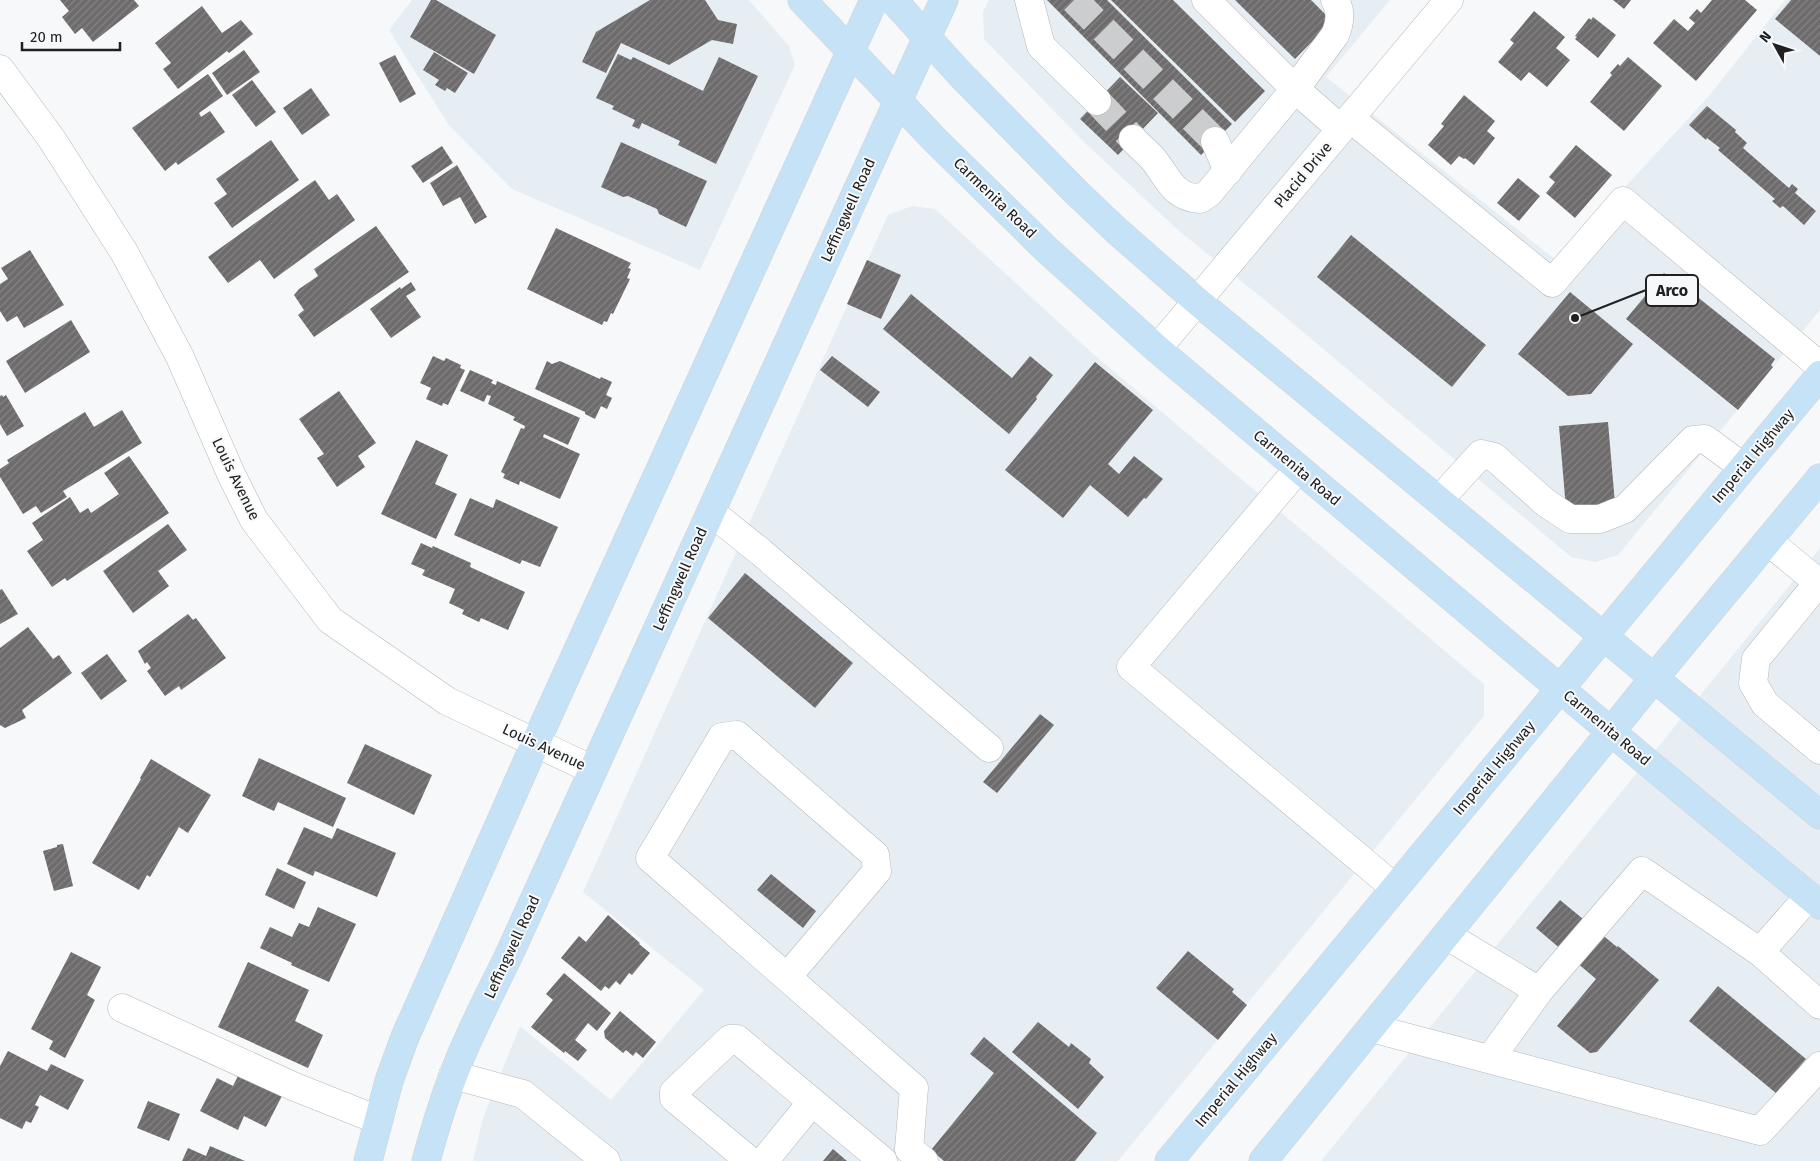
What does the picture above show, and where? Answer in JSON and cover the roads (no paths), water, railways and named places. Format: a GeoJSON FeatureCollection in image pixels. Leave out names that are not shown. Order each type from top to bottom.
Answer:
{"type":"FeatureCollection","features":[{"type":"Feature","properties":{"kind":"main road","name":"Carmenita Road"},"geometry":{"type":"LineString","coordinates":[[802,0],[898,101],[1048,250],[1157,349],[1815,901]]}},
{"type":"Feature","properties":{"kind":"main road"},"geometry":{"type":"LineString","coordinates":[[368,1161],[388,1081],[405,1037],[535,744],[874,0]]}},
{"type":"Feature","properties":{"kind":"main road"},"geometry":{"type":"LineString","coordinates":[[892,0],[926,38],[1117,232],[1197,301],[1820,814]]}},
{"type":"Feature","properties":{"kind":"main road","name":"Leffingwell Road"},"geometry":{"type":"LineString","coordinates":[[426,1161],[453,1075],[944,0]]}},
{"type":"Feature","properties":{"kind":"main road","name":"Imperial Highway"},"geometry":{"type":"LineString","coordinates":[[1169,1161],[1820,375]]}},
{"type":"Feature","properties":{"kind":"main road"},"geometry":{"type":"LineString","coordinates":[[1263,1161],[1655,677],[1820,478]]}},
{"type":"Feature","properties":{"kind":"street"},"geometry":{"type":"LineString","coordinates":[[1029,0],[1041,46],[1097,102]]}},
{"type":"Feature","properties":{"kind":"street"},"geometry":{"type":"LineString","coordinates":[[1206,0],[1294,89],[1346,124],[1552,283],[1623,201],[1820,366]]}},
{"type":"Feature","properties":{"kind":"street"},"geometry":{"type":"LineString","coordinates":[[1133,139],[1153,159],[1174,189],[1183,196],[1200,199],[1209,193],[1294,89],[1335,35],[1339,26],[1340,15],[1335,0]]}},
{"type":"Feature","properties":{"kind":"street","name":"Placid Drive"},"geometry":{"type":"LineString","coordinates":[[1157,349],[1449,0]]}},
{"type":"Feature","properties":{"kind":"street","name":"Louis Avenue"},"geometry":{"type":"LineString","coordinates":[[0,69],[51,138],[124,252],[180,357],[231,474],[254,520],[330,620],[447,701],[593,770]]}},
{"type":"Feature","properties":{"kind":"street"},"geometry":{"type":"LineString","coordinates":[[1215,141],[1228,171]]}},
{"type":"Feature","properties":{"kind":"street"},"geometry":{"type":"LineString","coordinates":[[1439,500],[1480,454],[1494,457],[1546,504],[1570,519],[1600,519],[1625,509],[1692,440],[1705,439],[1743,467]]}},
{"type":"Feature","properties":{"kind":"street"},"geometry":{"type":"LineString","coordinates":[[1298,469],[1132,667],[1395,888]]}},
{"type":"Feature","properties":{"kind":"street"},"geometry":{"type":"LineString","coordinates":[[711,512],[989,748]]}},
{"type":"Feature","properties":{"kind":"street"},"geometry":{"type":"LineString","coordinates":[[1768,541],[1819,584],[1756,659],[1753,683],[1764,704],[1820,750]]}},
{"type":"Feature","properties":{"kind":"street"},"geometry":{"type":"LineString","coordinates":[[787,977],[877,871],[874,855],[737,735],[722,736],[650,858],[914,1088],[910,1149],[924,1161]]}},
{"type":"Feature","properties":{"kind":"street"},"geometry":{"type":"LineString","coordinates":[[1490,1059],[1539,991],[1642,871],[1760,952],[1820,1005]]}},
{"type":"Feature","properties":{"kind":"street"},"geometry":{"type":"LineString","coordinates":[[1760,952],[1815,901]]}},
{"type":"Feature","properties":{"kind":"street"},"geometry":{"type":"LineString","coordinates":[[1446,935],[1539,991]]}},
{"type":"Feature","properties":{"kind":"street"},"geometry":{"type":"LineString","coordinates":[[122,1008],[295,1087],[378,1120]]}},
{"type":"Feature","properties":{"kind":"street"},"geometry":{"type":"LineString","coordinates":[[1371,1028],[1760,1131],[1820,1066]]}},
{"type":"Feature","properties":{"kind":"street"},"geometry":{"type":"LineString","coordinates":[[750,1161],[674,1098],[674,1092],[730,1038],[737,1039],[883,1161]]}},
{"type":"Feature","properties":{"kind":"street"},"geometry":{"type":"LineString","coordinates":[[453,1075],[523,1094],[606,1161]]}},
{"type":"Feature","properties":{"kind":"street"},"geometry":{"type":"LineString","coordinates":[[764,1161],[812,1102]]}},
{"type":"Feature","properties":{"kind":"tunnel"},"geometry":{"type":"LineString","coordinates":[[1074,0],[1215,141]]}},
{"type":"Feature","properties":{"kind":"tunnel"},"geometry":{"type":"LineString","coordinates":[[1097,101],[1133,139]]}},
{"type":"Feature","properties":{"kind":"place","name":"Arco"},"geometry":{"type":"Point","coordinates":[1575,318]}}]}
